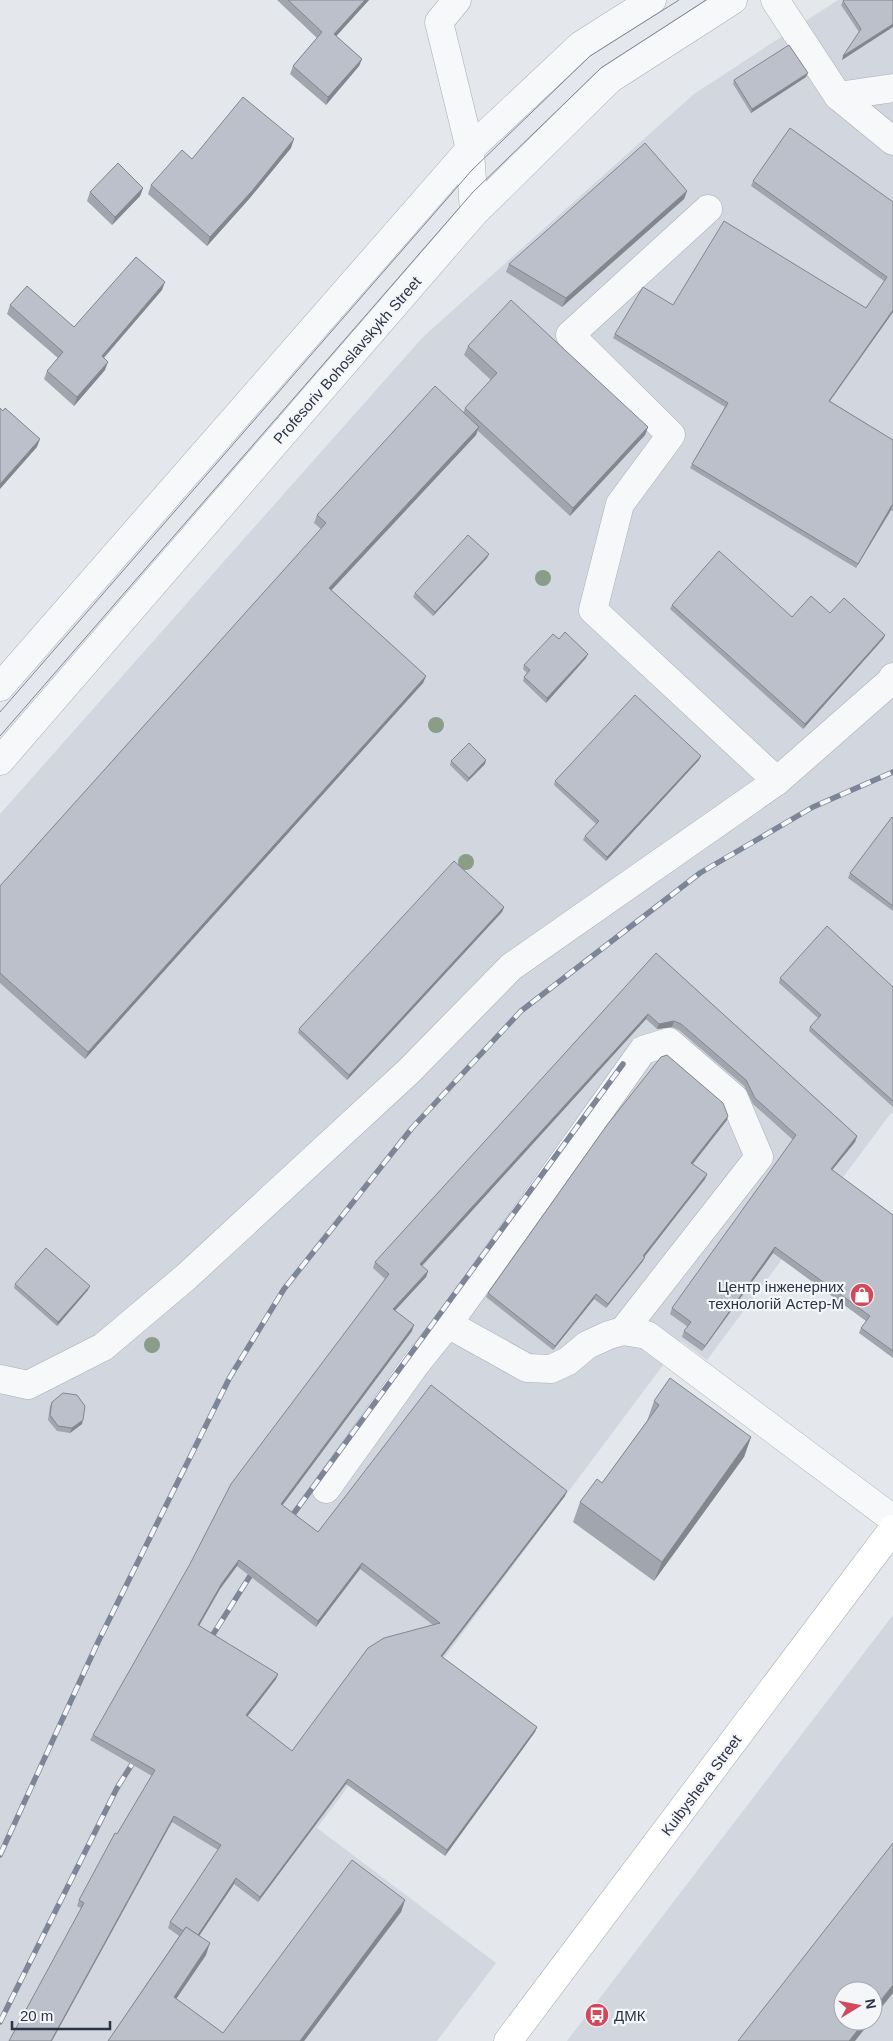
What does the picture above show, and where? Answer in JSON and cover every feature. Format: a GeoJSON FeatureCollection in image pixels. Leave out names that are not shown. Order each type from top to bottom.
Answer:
{"type":"FeatureCollection","features":[{"type":"Feature","properties":{"kind":"main road","name":"Kuibysheva Street"},"geometry":{"type":"LineString","coordinates":[[508,2041],[893,1529]]}},
{"type":"Feature","properties":{"kind":"street"},"geometry":{"type":"LineString","coordinates":[[457,0],[439,22],[470,148],[474,213]]}},
{"type":"Feature","properties":{"kind":"street"},"geometry":{"type":"LineString","coordinates":[[0,687],[470,148],[581,45],[652,0]]}},
{"type":"Feature","properties":{"kind":"street","name":"Profesoriv Bohoslavskykh Street"},"geometry":{"type":"LineString","coordinates":[[0,761],[474,213],[610,79],[733,0]]}},
{"type":"Feature","properties":{"kind":"street"},"geometry":{"type":"LineString","coordinates":[[776,0],[838,96],[893,141]]}},
{"type":"Feature","properties":{"kind":"street"},"geometry":{"type":"LineString","coordinates":[[838,96],[893,88]]}},
{"type":"Feature","properties":{"kind":"street"},"geometry":{"type":"LineString","coordinates":[[708,209],[570,335],[672,435],[620,504],[593,610],[777,781]]}},
{"type":"Feature","properties":{"kind":"street"},"geometry":{"type":"LineString","coordinates":[[0,1379],[28,1385],[103,1348],[186,1277],[409,1071],[511,967],[777,781],[891,681],[893,676]]}},
{"type":"Feature","properties":{"kind":"street"},"geometry":{"type":"LineString","coordinates":[[326,1490],[415,1365],[448,1324],[643,1050],[669,1042],[734,1098],[758,1157],[623,1331]]}},
{"type":"Feature","properties":{"kind":"street"},"geometry":{"type":"LineString","coordinates":[[448,1324],[527,1368],[551,1370],[568,1361],[587,1345],[623,1331],[647,1335],[893,1519]]}},
{"type":"Feature","properties":{"kind":"shaded area"},"geometry":{"type":"Polygon","coordinates":[[[838,0],[893,0],[893,1114],[891,1113],[707,1360],[681,1341],[317,1828],[496,1963],[437,2041],[0,2041],[0,814],[423,337],[694,94],[838,0]]]}},
{"type":"Feature","properties":{"kind":"shaded area"},"geometry":{"type":"Polygon","coordinates":[[[893,1615],[893,2041],[567,2041],[893,1615]]]}},
{"type":"Feature","properties":{"kind":"building"},"geometry":{"type":"Polygon","coordinates":[[[288,0],[365,0],[334,34],[362,59],[328,97],[293,66],[322,32],[288,0]]]}},
{"type":"Feature","properties":{"kind":"building"},"geometry":{"type":"Polygon","coordinates":[[[844,0],[893,0],[893,24],[843,56],[861,29],[844,0]]]}},
{"type":"Feature","properties":{"kind":"building"},"geometry":{"type":"Polygon","coordinates":[[[789,45],[808,73],[752,109],[734,80],[789,45]]]}},
{"type":"Feature","properties":{"kind":"building"},"geometry":{"type":"Polygon","coordinates":[[[243,97],[294,139],[252,191],[210,237],[151,185],[182,150],[192,159],[243,97]]]}},
{"type":"Feature","properties":{"kind":"building"},"geometry":{"type":"Polygon","coordinates":[[[790,128],[893,202],[893,310],[829,401],[893,440],[893,506],[858,564],[692,464],[728,403],[615,334],[643,287],[673,305],[724,221],[866,308],[887,277],[753,181],[790,128]]]}},
{"type":"Feature","properties":{"kind":"building"},"geometry":{"type":"Polygon","coordinates":[[[645,143],[687,191],[566,298],[509,264],[645,143]]]}},
{"type":"Feature","properties":{"kind":"building"},"geometry":{"type":"Polygon","coordinates":[[[118,163],[143,188],[115,217],[90,192],[118,163]]]}},
{"type":"Feature","properties":{"kind":"building"},"geometry":{"type":"Polygon","coordinates":[[[136,257],[165,282],[102,356],[108,362],[77,397],[47,371],[63,352],[10,305],[27,286],[74,327],[136,257]]]}},
{"type":"Feature","properties":{"kind":"building"},"geometry":{"type":"Polygon","coordinates":[[[511,300],[648,427],[573,508],[465,408],[497,373],[468,346],[511,300]]]}},
{"type":"Feature","properties":{"kind":"building"},"geometry":{"type":"Polygon","coordinates":[[[435,386],[479,427],[329,588],[426,676],[88,1052],[0,973],[0,886],[326,523],[317,515],[435,386]]]}},
{"type":"Feature","properties":{"kind":"building"},"geometry":{"type":"Polygon","coordinates":[[[0,408],[3,411],[5,408],[40,439],[0,484],[0,408]]]}},
{"type":"Feature","properties":{"kind":"building"},"geometry":{"type":"Polygon","coordinates":[[[468,535],[489,554],[435,612],[415,593],[468,535]]]}},
{"type":"Feature","properties":{"kind":"building"},"geometry":{"type":"Polygon","coordinates":[[[719,551],[792,617],[811,596],[830,613],[844,598],[885,635],[805,724],[672,605],[719,551]]]}},
{"type":"Feature","properties":{"kind":"building"},"geometry":{"type":"Polygon","coordinates":[[[565,632],[588,654],[547,698],[524,677],[530,670],[524,665],[553,634],[559,639],[565,632]]]}},
{"type":"Feature","properties":{"kind":"building"},"geometry":{"type":"Polygon","coordinates":[[[635,695],[701,756],[607,857],[585,836],[599,821],[555,781],[635,695]]]}},
{"type":"Feature","properties":{"kind":"building"},"geometry":{"type":"Polygon","coordinates":[[[469,743],[486,760],[469,778],[451,761],[469,743]]]}},
{"type":"Feature","properties":{"kind":"building"},"geometry":{"type":"Polygon","coordinates":[[[893,818],[893,906],[850,873],[893,818]]]}},
{"type":"Feature","properties":{"kind":"building"},"geometry":{"type":"Polygon","coordinates":[[[454,861],[504,907],[349,1075],[299,1029],[454,861]]]}},
{"type":"Feature","properties":{"kind":"building"},"geometry":{"type":"Polygon","coordinates":[[[827,926],[893,987],[893,1101],[810,1027],[821,1015],[780,978],[827,926]]]}},
{"type":"Feature","properties":{"kind":"building"},"geometry":{"type":"Polygon","coordinates":[[[656,953],[857,1136],[831,1169],[893,1215],[893,1351],[861,1328],[870,1316],[775,1247],[705,1346],[684,1331],[691,1322],[672,1308],[796,1135],[755,1098],[746,1080],[681,1024],[674,1021],[659,1024],[648,1014],[420,1264],[428,1271],[393,1309],[414,1325],[281,1504],[318,1532],[431,1385],[567,1491],[441,1656],[537,1727],[447,1850],[348,1779],[260,1897],[236,1878],[198,1935],[186,1927],[183,1931],[170,1922],[221,1845],[174,1816],[51,2041],[9,2041],[84,1903],[79,1900],[115,1833],[117,1834],[155,1770],[93,1735],[190,1564],[231,1484],[389,1274],[375,1262],[656,953]],[[239,1560],[222,1583],[198,1625],[278,1674],[246,1715],[292,1751],[368,1648],[384,1638],[440,1623],[362,1563],[318,1621],[239,1560]]]}},
{"type":"Feature","properties":{"kind":"building"},"geometry":{"type":"Polygon","coordinates":[[[667,1055],[723,1103],[728,1116],[691,1163],[707,1174],[608,1304],[596,1294],[555,1346],[488,1293],[607,1125],[661,1057],[667,1055]]]}},
{"type":"Feature","properties":{"kind":"building"},"geometry":{"type":"Polygon","coordinates":[[[46,1248],[90,1286],[58,1322],[15,1284],[46,1248]]]}},
{"type":"Feature","properties":{"kind":"building"},"geometry":{"type":"Polygon","coordinates":[[[670,1378],[751,1437],[662,1562],[580,1502],[597,1479],[602,1483],[659,1405],[654,1401],[670,1378]]]}},
{"type":"Feature","properties":{"kind":"building"},"geometry":{"type":"Polygon","coordinates":[[[63,1393],[77,1395],[85,1406],[83,1420],[72,1428],[58,1426],[50,1415],[52,1402],[63,1393]]]}},
{"type":"Feature","properties":{"kind":"building"},"geometry":{"type":"Polygon","coordinates":[[[893,1843],[893,1985],[883,1998],[883,1981],[833,1981],[833,2031],[857,2031],[849,2041],[738,2041],[893,1843]]]}},
{"type":"Feature","properties":{"kind":"building"},"geometry":{"type":"Polygon","coordinates":[[[352,1860],[405,1900],[300,2041],[108,2041],[186,1927],[210,1943],[174,1997],[223,2033],[352,1860]]]}},
{"type":"Feature","properties":{"kind":"tram line"},"geometry":{"type":"LineString","coordinates":[[0,712],[472,170],[590,56],[679,0]]}},
{"type":"Feature","properties":{"kind":"tram line"},"geometry":{"type":"LineString","coordinates":[[0,736],[473,192],[601,68],[706,0]]}},
{"type":"Feature","properties":{"kind":"railway"},"geometry":{"type":"LineString","coordinates":[[0,1855],[98,1642],[230,1377],[284,1289],[412,1128],[521,1011],[700,873],[813,807],[893,772]]}},
{"type":"Feature","properties":{"kind":"railway"},"geometry":{"type":"LineString","coordinates":[[286,1524],[623,1064]]}},
{"type":"Feature","properties":{"kind":"railway"},"geometry":{"type":"LineString","coordinates":[[205,1647],[257,1565]]}},
{"type":"Feature","properties":{"kind":"railway"},"geometry":{"type":"LineString","coordinates":[[0,2022],[117,1788],[139,1753]]}},
{"type":"Feature","properties":{"kind":"place","name":"Центр інженерних технологій Астер-М"},"geometry":{"type":"Point","coordinates":[862,1295]}},
{"type":"Feature","properties":{"kind":"place","name":"ДМК"},"geometry":{"type":"Point","coordinates":[597,2015]}}]}
